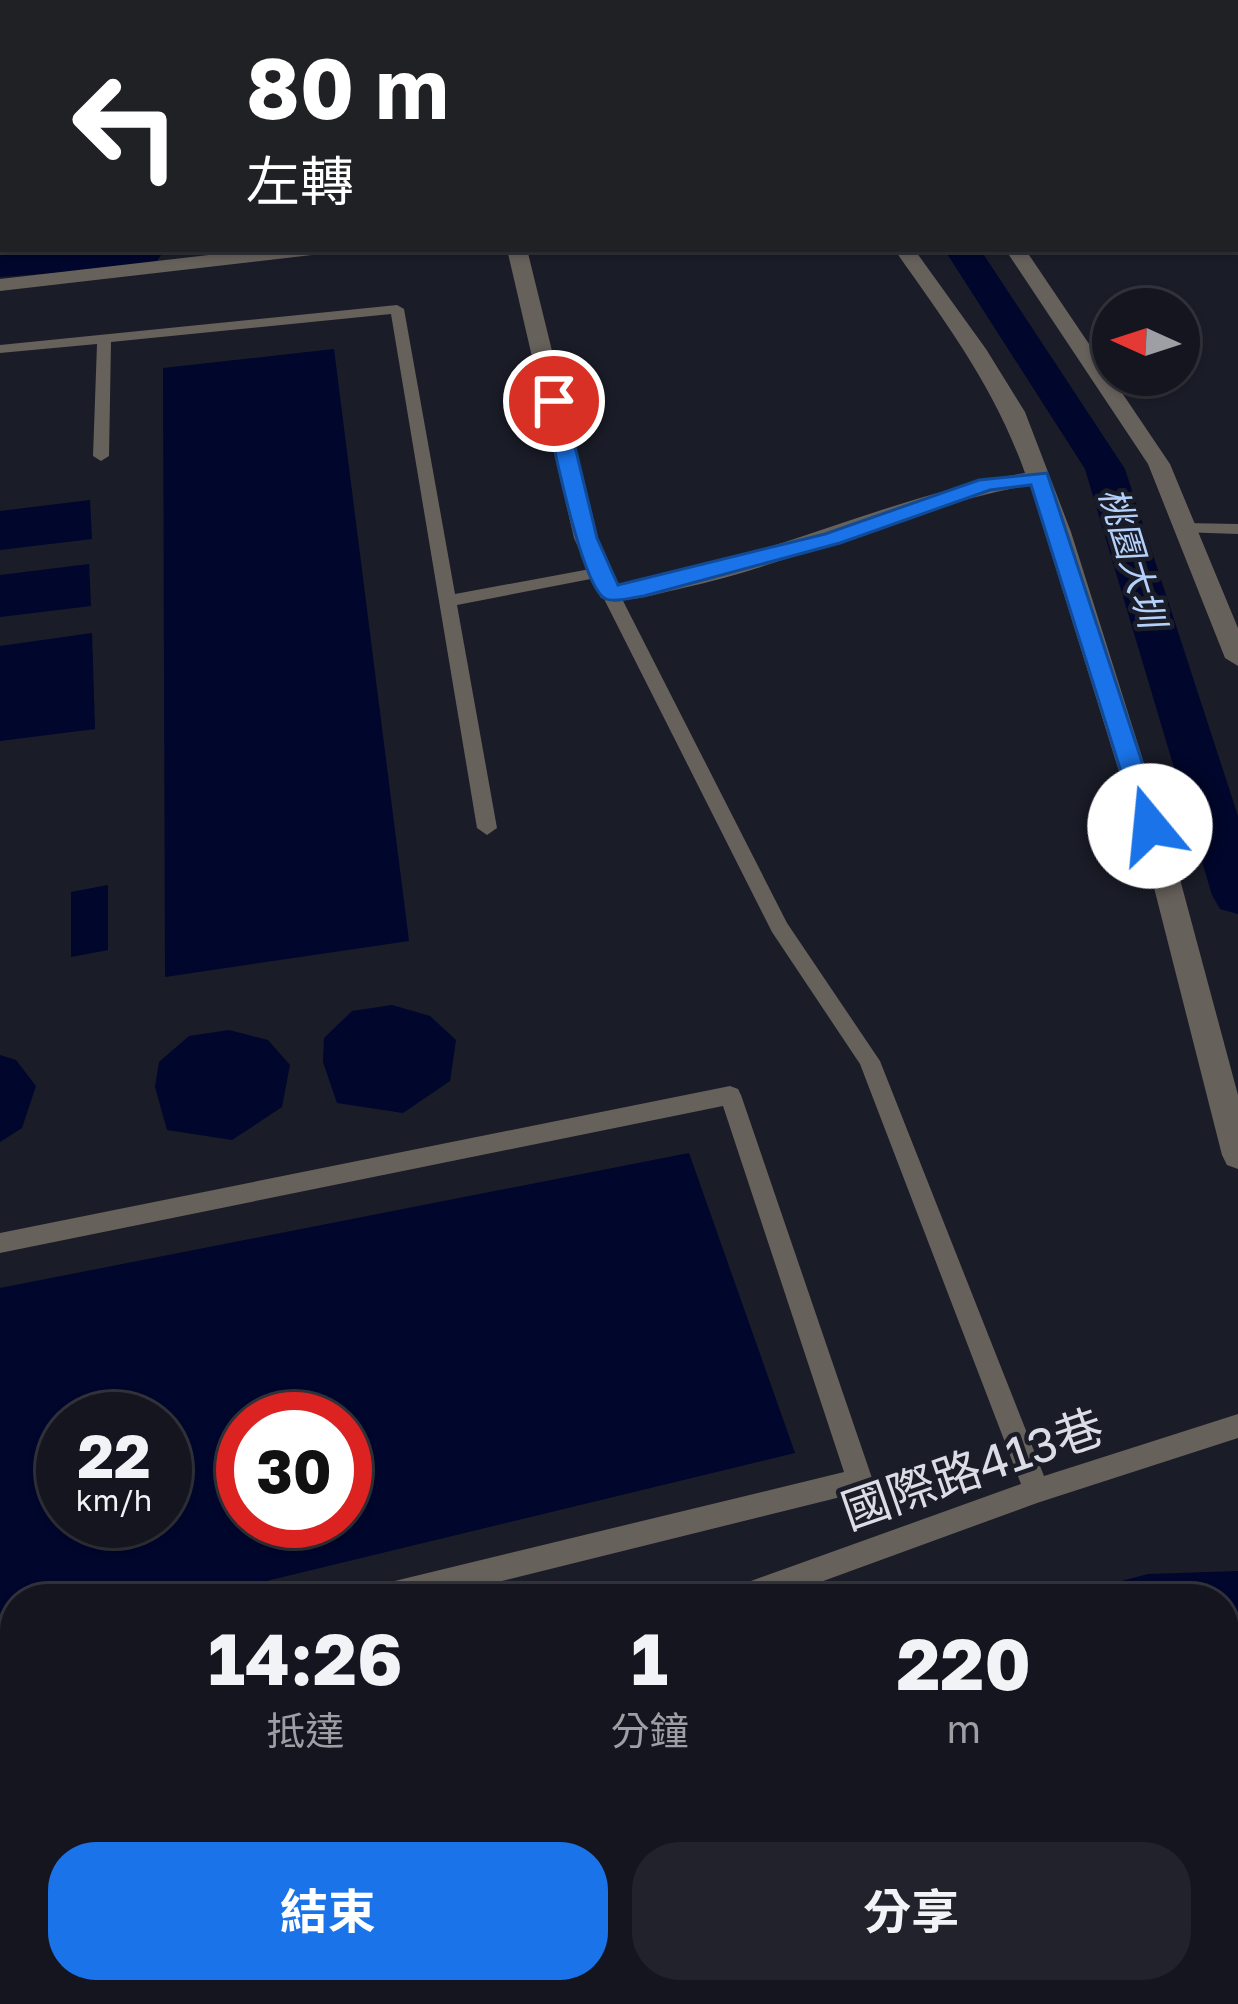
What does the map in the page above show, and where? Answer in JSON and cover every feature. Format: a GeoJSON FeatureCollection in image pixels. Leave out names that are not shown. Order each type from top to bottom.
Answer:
{"type":"FeatureCollection","features":[{"type":"Feature","properties":{"kind":"street"},"geometry":{"type":"LineString","coordinates":[[0,285],[286,252]]}},
{"type":"Feature","properties":{"kind":"street"},"geometry":{"type":"LineString","coordinates":[[518,252],[586,538],[605,582],[644,589],[832,538],[986,484],[1039,477]]}},
{"type":"Feature","properties":{"kind":"street"},"geometry":{"type":"LineString","coordinates":[[906,252],[976,349],[1014,412],[1039,477],[1163,868],[1238,1155]]}},
{"type":"Feature","properties":{"kind":"street"},"geometry":{"type":"LineString","coordinates":[[1017,252],[1159,464],[1238,658]]}},
{"type":"Feature","properties":{"kind":"lane"},"geometry":{"type":"LineString","coordinates":[[0,349],[397,309],[487,828]]}},
{"type":"Feature","properties":{"kind":"lane"},"geometry":{"type":"LineString","coordinates":[[101,456],[104,340]]}},
{"type":"Feature","properties":{"kind":"lane"},"geometry":{"type":"LineString","coordinates":[[1185,528],[1238,529]]}},
{"type":"Feature","properties":{"kind":"lane"},"geometry":{"type":"LineString","coordinates":[[448,601],[605,582],[779,927],[869,1061],[1037,1490]]}},
{"type":"Feature","properties":{"kind":"lane"},"geometry":{"type":"LineString","coordinates":[[0,1243],[730,1095],[860,1481],[436,1584]]}},
{"type":"Feature","properties":{"kind":"lane","name":"國際路413巷"},"geometry":{"type":"LineString","coordinates":[[777,1584],[1037,1490],[1238,1426]]}},
{"type":"Feature","properties":{"kind":"water"},"geometry":{"type":"Polygon","coordinates":[[[334,349],[409,941],[165,977],[163,368],[334,349]]]}},
{"type":"Feature","properties":{"kind":"water"},"geometry":{"type":"Polygon","coordinates":[[[90,500],[92,539],[0,550],[0,511],[90,500]]]}},
{"type":"Feature","properties":{"kind":"water"},"geometry":{"type":"Polygon","coordinates":[[[89,564],[91,606],[0,617],[0,575],[89,564]]]}},
{"type":"Feature","properties":{"kind":"water"},"geometry":{"type":"Polygon","coordinates":[[[92,633],[95,729],[0,741],[0,646],[92,633]]]}},
{"type":"Feature","properties":{"kind":"water"},"geometry":{"type":"Polygon","coordinates":[[[108,885],[108,950],[71,957],[71,892],[108,885]]]}},
{"type":"Feature","properties":{"kind":"water"},"geometry":{"type":"Polygon","coordinates":[[[392,1005],[430,1016],[456,1040],[450,1081],[403,1113],[337,1103],[323,1062],[324,1038],[352,1011],[392,1005]]]}},
{"type":"Feature","properties":{"kind":"water"},"geometry":{"type":"Polygon","coordinates":[[[229,1030],[268,1040],[290,1065],[282,1107],[232,1140],[167,1130],[155,1087],[159,1062],[189,1036],[229,1030]]]}},
{"type":"Feature","properties":{"kind":"water"},"geometry":{"type":"Polygon","coordinates":[[[0,1055],[16,1060],[36,1086],[22,1128],[0,1142],[0,1055]]]}},
{"type":"Feature","properties":{"kind":"water"},"geometry":{"type":"Polygon","coordinates":[[[689,1153],[795,1453],[254,1584],[0,1584],[0,1288],[689,1153]]]}},
{"type":"Feature","properties":{"kind":"water"},"geometry":{"type":"Polygon","coordinates":[[[1238,1571],[1238,1584],[1110,1584],[1148,1574],[1238,1571]]]}},
{"type":"Feature","properties":{"kind":"waterway"},"geometry":{"type":"LineString","coordinates":[[0,259],[95,252]]}},
{"type":"Feature","properties":{"kind":"waterway","name":"桃園大圳"},"geometry":{"type":"LineString","coordinates":[[964,252],[1105,469],[1238,895]]}},
{"type":"Feature","properties":{"kind":"route"},"geometry":{"type":"LineString","coordinates":[[554,401],[586,538],[610,593],[644,589],[832,538],[986,484],[1039,477],[1150,826]]}}]}
